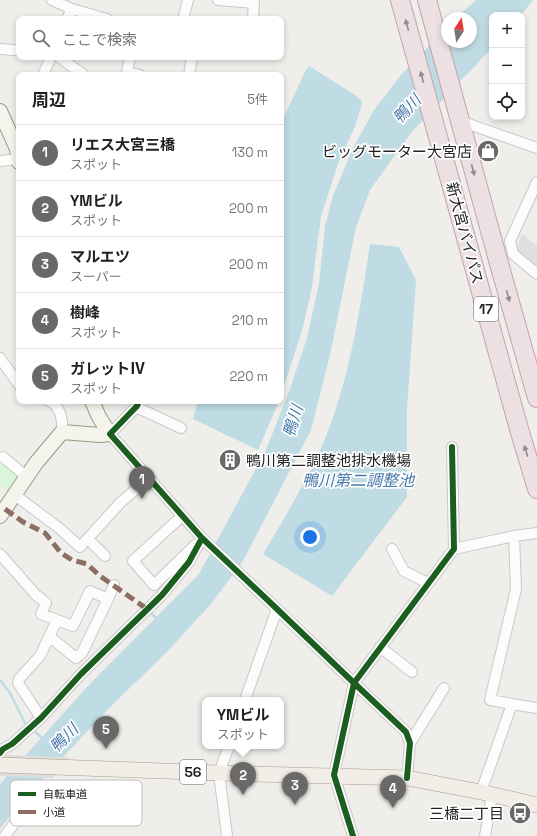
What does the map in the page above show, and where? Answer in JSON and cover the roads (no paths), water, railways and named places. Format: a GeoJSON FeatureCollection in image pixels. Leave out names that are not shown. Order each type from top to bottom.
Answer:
{"type":"FeatureCollection","features":[{"type":"Feature","properties":{"kind":"highway","name":"新大宮バイパス"},"geometry":{"type":"LineString","coordinates":[[400,0],[537,489]]}},
{"type":"Feature","properties":{"kind":"highway","name":"新大宮バイパス"},"geometry":{"type":"LineString","coordinates":[[427,0],[537,397]]}},
{"type":"Feature","properties":{"kind":"main road"},"geometry":{"type":"LineString","coordinates":[[0,111],[16,146]]}},
{"type":"Feature","properties":{"kind":"main road"},"geometry":{"type":"LineString","coordinates":[[0,516],[36,463],[62,432],[100,435],[110,434],[99,417],[93,404]]}},
{"type":"Feature","properties":{"kind":"main road","name":"56"},"geometry":{"type":"LineString","coordinates":[[1,761],[51,768],[407,778],[486,793],[537,805]]}},
{"type":"Feature","properties":{"kind":"street"},"geometry":{"type":"LineString","coordinates":[[52,0],[72,9],[96,16]]}},
{"type":"Feature","properties":{"kind":"street"},"geometry":{"type":"LineString","coordinates":[[184,16],[188,0]]}},
{"type":"Feature","properties":{"kind":"street"},"geometry":{"type":"LineString","coordinates":[[218,0],[254,1],[253,16]]}},
{"type":"Feature","properties":{"kind":"street"},"geometry":{"type":"LineString","coordinates":[[68,16],[72,9]]}},
{"type":"Feature","properties":{"kind":"street"},"geometry":{"type":"LineString","coordinates":[[0,49],[14,50]]}},
{"type":"Feature","properties":{"kind":"street"},"geometry":{"type":"LineString","coordinates":[[44,72],[50,60]]}},
{"type":"Feature","properties":{"kind":"street"},"geometry":{"type":"LineString","coordinates":[[63,60],[80,72]]}},
{"type":"Feature","properties":{"kind":"street"},"geometry":{"type":"LineString","coordinates":[[127,72],[129,60]]}},
{"type":"Feature","properties":{"kind":"street"},"geometry":{"type":"LineString","coordinates":[[190,72],[192,60]]}},
{"type":"Feature","properties":{"kind":"street"},"geometry":{"type":"LineString","coordinates":[[458,114],[537,148]]}},
{"type":"Feature","properties":{"kind":"street"},"geometry":{"type":"LineString","coordinates":[[0,161],[16,154]]}},
{"type":"Feature","properties":{"kind":"street"},"geometry":{"type":"LineString","coordinates":[[537,182],[510,241],[513,254],[537,274]]}},
{"type":"Feature","properties":{"kind":"street"},"geometry":{"type":"LineString","coordinates":[[0,358],[16,381]]}},
{"type":"Feature","properties":{"kind":"street"},"geometry":{"type":"LineString","coordinates":[[53,404],[58,408],[61,416],[62,432]]}},
{"type":"Feature","properties":{"kind":"street"},"geometry":{"type":"LineString","coordinates":[[181,428],[137,404],[110,434],[203,540],[406,732],[410,743],[407,778]]}},
{"type":"Feature","properties":{"kind":"street"},"geometry":{"type":"LineString","coordinates":[[353,836],[334,775],[354,683],[454,549],[452,447]]}},
{"type":"Feature","properties":{"kind":"street"},"geometry":{"type":"LineString","coordinates":[[3,457],[27,477]]}},
{"type":"Feature","properties":{"kind":"street"},"geometry":{"type":"LineString","coordinates":[[15,495],[54,524],[80,547],[121,502],[149,478]]}},
{"type":"Feature","properties":{"kind":"street"},"geometry":{"type":"LineString","coordinates":[[182,516],[133,561],[154,585],[203,540]]}},
{"type":"Feature","properties":{"kind":"street"},"geometry":{"type":"LineString","coordinates":[[454,549],[514,536],[537,533]]}},
{"type":"Feature","properties":{"kind":"street"},"geometry":{"type":"LineString","coordinates":[[514,536],[516,589],[490,700],[537,708]]}},
{"type":"Feature","properties":{"kind":"street"},"geometry":{"type":"LineString","coordinates":[[88,539],[105,556]]}},
{"type":"Feature","properties":{"kind":"street"},"geometry":{"type":"LineString","coordinates":[[1,761],[3,749],[12,744],[41,718],[81,674],[162,595],[189,562],[203,540]]}},
{"type":"Feature","properties":{"kind":"street"},"geometry":{"type":"LineString","coordinates":[[392,549],[404,571],[428,583]]}},
{"type":"Feature","properties":{"kind":"street"},"geometry":{"type":"LineString","coordinates":[[0,554],[36,595],[46,603],[41,614],[74,626],[90,591],[108,599]]}},
{"type":"Feature","properties":{"kind":"street"},"geometry":{"type":"LineString","coordinates":[[50,637],[76,658],[82,653],[114,585]]}},
{"type":"Feature","properties":{"kind":"street"},"geometry":{"type":"LineString","coordinates":[[246,697],[277,609]]}},
{"type":"Feature","properties":{"kind":"street"},"geometry":{"type":"LineString","coordinates":[[41,718],[18,683],[19,679],[40,656],[57,620]]}},
{"type":"Feature","properties":{"kind":"street"},"geometry":{"type":"LineString","coordinates":[[380,647],[412,672]]}},
{"type":"Feature","properties":{"kind":"street"},"geometry":{"type":"LineString","coordinates":[[410,743],[444,688]]}},
{"type":"Feature","properties":{"kind":"street"},"geometry":{"type":"LineString","coordinates":[[485,836],[486,793],[512,704]]}},
{"type":"Feature","properties":{"kind":"street"},"geometry":{"type":"LineString","coordinates":[[227,836],[219,773],[228,749]]}},
{"type":"Feature","properties":{"kind":"street"},"geometry":{"type":"LineString","coordinates":[[5,836],[12,826]]}},
{"type":"Feature","properties":{"kind":"water","name":"鴨川"},"geometry":{"type":"Polygon","coordinates":[[[476,0],[533,0],[523,12],[489,12],[489,51],[411,133],[370,190],[356,227],[330,355],[311,430],[243,561],[211,604],[164,655],[110,707],[42,780],[10,780],[10,816],[0,829],[0,784],[87,687],[199,574],[266,450],[290,389],[307,338],[319,283],[325,226],[333,196],[353,148],[374,110],[401,75],[441,33],[441,48],[477,48],[477,12],[463,12],[476,0]]]}},
{"type":"Feature","properties":{"kind":"water"},"geometry":{"type":"Polygon","coordinates":[[[309,66],[355,95],[361,100],[362,104],[355,126],[338,164],[321,216],[312,287],[303,327],[284,387],[284,117],[309,66]]]}},
{"type":"Feature","properties":{"kind":"water","name":"鴨川第二調整池"},"geometry":{"type":"Polygon","coordinates":[[[370,244],[399,247],[416,280],[407,409],[407,497],[332,596],[263,554],[311,469],[334,416],[348,367],[370,244]]]}},
{"type":"Feature","properties":{"kind":"water"},"geometry":{"type":"Polygon","coordinates":[[[197,404],[278,404],[258,450],[193,419],[197,404]]]}},
{"type":"Feature","properties":{"kind":"waterway"},"geometry":{"type":"LineString","coordinates":[[150,612],[158,620]]}},
{"type":"Feature","properties":{"kind":"waterway"},"geometry":{"type":"LineString","coordinates":[[0,680],[10,693],[25,723],[28,725]]}},
{"type":"Feature","properties":{"kind":"waterway","name":"鴨川"},"geometry":{"type":"LineString","coordinates":[[32,729],[43,739]]}},
{"type":"Feature","properties":{"kind":"place","name":"ビッグモーター大宮店"},"geometry":{"type":"Point","coordinates":[488,151]}},
{"type":"Feature","properties":{"kind":"place","name":"鴨川第二調整池排水機場"},"geometry":{"type":"Point","coordinates":[230,460]}},
{"type":"Feature","properties":{"kind":"place","name":"リエス大宮三橋"},"geometry":{"type":"Point","coordinates":[142,499]}},
{"type":"Feature","properties":{"kind":"place","name":"ガレットⅣ"},"geometry":{"type":"Point","coordinates":[106,749]}},
{"type":"Feature","properties":{"kind":"place","name":"YMビル"},"geometry":{"type":"Point","coordinates":[243,795]}},
{"type":"Feature","properties":{"kind":"place","name":"マルエツ"},"geometry":{"type":"Point","coordinates":[295,805]}},
{"type":"Feature","properties":{"kind":"place","name":"樹峰"},"geometry":{"type":"Point","coordinates":[393,808]}},
{"type":"Feature","properties":{"kind":"place","name":"三橋二丁目"},"geometry":{"type":"Point","coordinates":[520,813]}}]}
